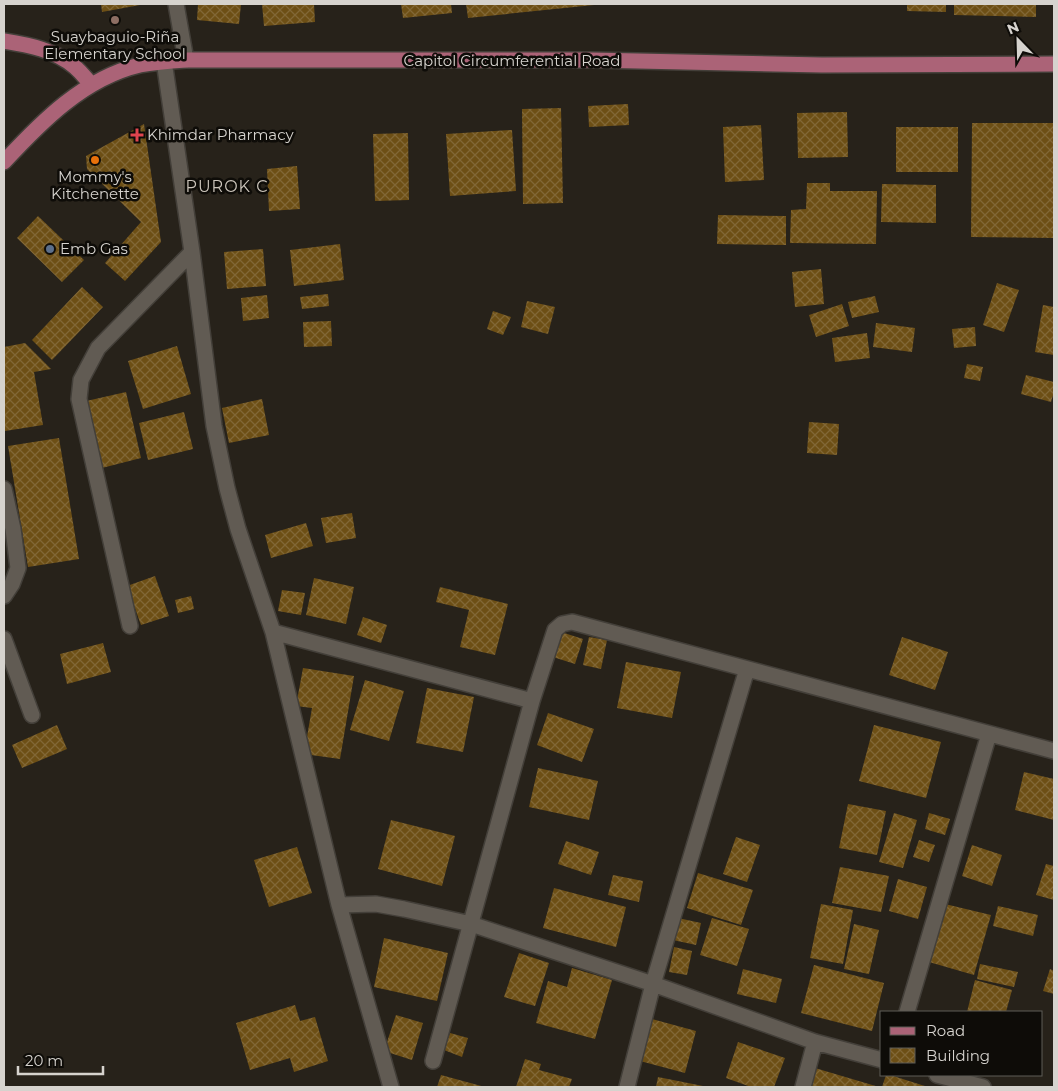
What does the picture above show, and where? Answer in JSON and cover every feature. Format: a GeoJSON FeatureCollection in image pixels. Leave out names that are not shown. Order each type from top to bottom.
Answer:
{"type":"FeatureCollection","features":[{"type":"Feature","properties":{"kind":"main road"},"geometry":{"type":"LineString","coordinates":[[4,41],[30,46],[63,59],[76,67],[91,84]]}},
{"type":"Feature","properties":{"kind":"main road","name":"Capitol Circumferential Road"},"geometry":{"type":"LineString","coordinates":[[4,162],[50,116],[91,84],[139,65],[164,62],[186,60],[592,60],[822,65],[1054,64]]}},
{"type":"Feature","properties":{"kind":"street"},"geometry":{"type":"LineString","coordinates":[[176,4],[186,60]]}},
{"type":"Feature","properties":{"kind":"street"},"geometry":{"type":"LineString","coordinates":[[164,62],[192,252],[214,426],[238,529],[273,632],[339,905],[391,1087]]}},
{"type":"Feature","properties":{"kind":"street"},"geometry":{"type":"LineString","coordinates":[[130,626],[79,399],[81,380],[98,348],[192,252]]}},
{"type":"Feature","properties":{"kind":"street"},"geometry":{"type":"LineString","coordinates":[[4,489],[13,529],[18,568],[12,584],[4,596]]}},
{"type":"Feature","properties":{"kind":"street"},"geometry":{"type":"LineString","coordinates":[[433,1061],[532,701],[555,630],[562,624],[572,622],[1054,751]]}},
{"type":"Feature","properties":{"kind":"street"},"geometry":{"type":"LineString","coordinates":[[273,632],[532,701]]}},
{"type":"Feature","properties":{"kind":"street"},"geometry":{"type":"LineString","coordinates":[[4,639],[32,715]]}},
{"type":"Feature","properties":{"kind":"street"},"geometry":{"type":"LineString","coordinates":[[627,1087],[653,984],[747,669]]}},
{"type":"Feature","properties":{"kind":"street"},"geometry":{"type":"LineString","coordinates":[[907,1011],[988,734]]}},
{"type":"Feature","properties":{"kind":"street"},"geometry":{"type":"LineString","coordinates":[[339,905],[376,904],[471,924],[653,984],[815,1042],[880,1059]]}},
{"type":"Feature","properties":{"kind":"street"},"geometry":{"type":"LineString","coordinates":[[803,1087],[815,1042]]}},
{"type":"Feature","properties":{"kind":"street"},"geometry":{"type":"LineString","coordinates":[[940,1076],[973,1086]]}},
{"type":"Feature","properties":{"kind":"building"},"geometry":{"type":"Polygon","coordinates":[[[101,4],[140,4],[140,5],[102,12],[101,4]]]}},
{"type":"Feature","properties":{"kind":"building"},"geometry":{"type":"Polygon","coordinates":[[[198,4],[241,4],[239,24],[197,20],[198,4]]]}},
{"type":"Feature","properties":{"kind":"building"},"geometry":{"type":"Polygon","coordinates":[[[262,4],[314,4],[315,22],[264,26],[262,4]]]}},
{"type":"Feature","properties":{"kind":"building"},"geometry":{"type":"Polygon","coordinates":[[[401,4],[451,4],[452,13],[403,18],[401,4]]]}},
{"type":"Feature","properties":{"kind":"building"},"geometry":{"type":"Polygon","coordinates":[[[466,4],[594,4],[594,5],[468,18],[466,4]]]}},
{"type":"Feature","properties":{"kind":"building"},"geometry":{"type":"Polygon","coordinates":[[[907,4],[946,4],[946,12],[907,11],[907,4]]]}},
{"type":"Feature","properties":{"kind":"building"},"geometry":{"type":"Polygon","coordinates":[[[954,4],[1036,4],[1036,17],[954,15],[954,4]]]}},
{"type":"Feature","properties":{"kind":"building"},"geometry":{"type":"Polygon","coordinates":[[[628,104],[629,125],[589,127],[588,106],[628,104]]]}},
{"type":"Feature","properties":{"kind":"building"},"geometry":{"type":"Polygon","coordinates":[[[561,108],[563,203],[523,204],[522,109],[561,108]]]}},
{"type":"Feature","properties":{"kind":"building"},"geometry":{"type":"Polygon","coordinates":[[[847,112],[848,157],[798,158],[797,113],[847,112]]]}},
{"type":"Feature","properties":{"kind":"building"},"geometry":{"type":"Polygon","coordinates":[[[972,123],[1054,123],[1054,238],[971,237],[972,123]]]}},
{"type":"Feature","properties":{"kind":"building"},"geometry":{"type":"Polygon","coordinates":[[[144,124],[161,242],[125,281],[105,263],[141,222],[87,169],[86,156],[144,124]]]}},
{"type":"Feature","properties":{"kind":"building"},"geometry":{"type":"Polygon","coordinates":[[[761,125],[764,180],[725,182],[723,127],[761,125]]]}},
{"type":"Feature","properties":{"kind":"building"},"geometry":{"type":"Polygon","coordinates":[[[896,127],[958,127],[958,172],[896,172],[896,127]]]}},
{"type":"Feature","properties":{"kind":"building"},"geometry":{"type":"Polygon","coordinates":[[[512,130],[516,191],[450,196],[446,134],[512,130]]]}},
{"type":"Feature","properties":{"kind":"building"},"geometry":{"type":"Polygon","coordinates":[[[408,133],[409,200],[375,201],[373,134],[408,133]]]}},
{"type":"Feature","properties":{"kind":"building"},"geometry":{"type":"Polygon","coordinates":[[[297,166],[300,209],[269,211],[267,169],[297,166]]]}},
{"type":"Feature","properties":{"kind":"building"},"geometry":{"type":"Polygon","coordinates":[[[807,183],[830,183],[830,191],[877,191],[876,244],[790,243],[791,210],[806,209],[807,183]]]}},
{"type":"Feature","properties":{"kind":"building"},"geometry":{"type":"Polygon","coordinates":[[[882,184],[936,185],[936,223],[881,222],[882,184]]]}},
{"type":"Feature","properties":{"kind":"building"},"geometry":{"type":"Polygon","coordinates":[[[718,215],[786,216],[786,245],[717,244],[718,215]]]}},
{"type":"Feature","properties":{"kind":"building","name":"Emb Gas"},"geometry":{"type":"Polygon","coordinates":[[[38,216],[84,260],[62,282],[17,238],[38,216]]]}},
{"type":"Feature","properties":{"kind":"building"},"geometry":{"type":"Polygon","coordinates":[[[340,244],[344,280],[294,286],[290,250],[340,244]]]}},
{"type":"Feature","properties":{"kind":"building"},"geometry":{"type":"Polygon","coordinates":[[[263,249],[266,286],[227,289],[224,252],[263,249]]]}},
{"type":"Feature","properties":{"kind":"building"},"geometry":{"type":"Polygon","coordinates":[[[821,269],[824,304],[795,307],[792,272],[821,269]]]}},
{"type":"Feature","properties":{"kind":"building"},"geometry":{"type":"Polygon","coordinates":[[[997,283],[1019,290],[1004,332],[983,325],[997,283]]]}},
{"type":"Feature","properties":{"kind":"building"},"geometry":{"type":"Polygon","coordinates":[[[82,287],[103,307],[52,360],[32,340],[82,287]]]}},
{"type":"Feature","properties":{"kind":"building"},"geometry":{"type":"Polygon","coordinates":[[[328,294],[329,306],[302,309],[300,297],[328,294]]]}},
{"type":"Feature","properties":{"kind":"building"},"geometry":{"type":"Polygon","coordinates":[[[267,295],[269,318],[243,321],[241,298],[267,295]]]}},
{"type":"Feature","properties":{"kind":"building"},"geometry":{"type":"Polygon","coordinates":[[[875,296],[879,312],[852,318],[848,302],[875,296]]]}},
{"type":"Feature","properties":{"kind":"building"},"geometry":{"type":"Polygon","coordinates":[[[527,301],[555,307],[548,334],[521,327],[527,301]]]}},
{"type":"Feature","properties":{"kind":"building"},"geometry":{"type":"Polygon","coordinates":[[[842,304],[849,326],[816,337],[809,315],[842,304]]]}},
{"type":"Feature","properties":{"kind":"building"},"geometry":{"type":"Polygon","coordinates":[[[1043,305],[1054,307],[1054,355],[1035,352],[1043,305]]]}},
{"type":"Feature","properties":{"kind":"building"},"geometry":{"type":"Polygon","coordinates":[[[493,311],[511,317],[503,335],[487,329],[493,311]]]}},
{"type":"Feature","properties":{"kind":"building"},"geometry":{"type":"Polygon","coordinates":[[[331,321],[332,346],[304,347],[303,322],[331,321]]]}},
{"type":"Feature","properties":{"kind":"building"},"geometry":{"type":"Polygon","coordinates":[[[876,323],[915,328],[912,352],[873,347],[876,323]]]}},
{"type":"Feature","properties":{"kind":"building"},"geometry":{"type":"Polygon","coordinates":[[[975,327],[976,346],[954,348],[952,329],[975,327]]]}},
{"type":"Feature","properties":{"kind":"building"},"geometry":{"type":"Polygon","coordinates":[[[867,333],[870,358],[835,362],[832,338],[867,333]]]}},
{"type":"Feature","properties":{"kind":"building"},"geometry":{"type":"Polygon","coordinates":[[[25,343],[51,369],[34,372],[43,425],[5,431],[4,347],[25,343]]]}},
{"type":"Feature","properties":{"kind":"building"},"geometry":{"type":"Polygon","coordinates":[[[177,346],[191,394],[143,409],[128,361],[177,346]]]}},
{"type":"Feature","properties":{"kind":"building"},"geometry":{"type":"Polygon","coordinates":[[[967,364],[983,367],[980,381],[964,378],[967,364]]]}},
{"type":"Feature","properties":{"kind":"building"},"geometry":{"type":"Polygon","coordinates":[[[1026,375],[1054,382],[1051,402],[1021,394],[1026,375]]]}},
{"type":"Feature","properties":{"kind":"building"},"geometry":{"type":"Polygon","coordinates":[[[126,392],[141,458],[98,469],[82,402],[126,392]]]}},
{"type":"Feature","properties":{"kind":"building"},"geometry":{"type":"Polygon","coordinates":[[[262,399],[269,435],[229,443],[222,408],[262,399]]]}},
{"type":"Feature","properties":{"kind":"building"},"geometry":{"type":"Polygon","coordinates":[[[184,412],[193,449],[148,460],[139,423],[184,412]]]}},
{"type":"Feature","properties":{"kind":"building"},"geometry":{"type":"Polygon","coordinates":[[[809,422],[839,424],[837,455],[807,453],[809,422]]]}},
{"type":"Feature","properties":{"kind":"building"},"geometry":{"type":"Polygon","coordinates":[[[59,438],[79,559],[28,567],[8,446],[59,438]]]}},
{"type":"Feature","properties":{"kind":"building"},"geometry":{"type":"Polygon","coordinates":[[[352,513],[356,538],[326,543],[321,518],[352,513]]]}},
{"type":"Feature","properties":{"kind":"building"},"geometry":{"type":"Polygon","coordinates":[[[306,523],[313,546],[271,558],[265,535],[306,523]]]}},
{"type":"Feature","properties":{"kind":"building"},"geometry":{"type":"Polygon","coordinates":[[[155,576],[169,616],[141,625],[127,586],[155,576]]]}},
{"type":"Feature","properties":{"kind":"building"},"geometry":{"type":"Polygon","coordinates":[[[314,578],[354,587],[346,624],[306,615],[314,578]]]}},
{"type":"Feature","properties":{"kind":"building"},"geometry":{"type":"Polygon","coordinates":[[[440,587],[508,604],[495,655],[460,647],[469,610],[436,602],[440,587]]]}},
{"type":"Feature","properties":{"kind":"building"},"geometry":{"type":"Polygon","coordinates":[[[282,590],[305,593],[301,615],[278,611],[282,590]]]}},
{"type":"Feature","properties":{"kind":"building"},"geometry":{"type":"Polygon","coordinates":[[[191,596],[194,609],[178,613],[175,600],[191,596]]]}},
{"type":"Feature","properties":{"kind":"building"},"geometry":{"type":"Polygon","coordinates":[[[363,617],[387,625],[381,643],[357,635],[363,617]]]}},
{"type":"Feature","properties":{"kind":"building"},"geometry":{"type":"Polygon","coordinates":[[[561,632],[583,639],[575,664],[553,657],[561,632]]]}},
{"type":"Feature","properties":{"kind":"building"},"geometry":{"type":"Polygon","coordinates":[[[589,637],[607,640],[601,669],[583,665],[589,637]]]}},
{"type":"Feature","properties":{"kind":"building"},"geometry":{"type":"Polygon","coordinates":[[[902,637],[948,652],[935,690],[889,675],[902,637]]]}},
{"type":"Feature","properties":{"kind":"building"},"geometry":{"type":"Polygon","coordinates":[[[103,643],[111,672],[67,684],[60,654],[103,643]]]}},
{"type":"Feature","properties":{"kind":"building"},"geometry":{"type":"Polygon","coordinates":[[[626,662],[681,672],[672,718],[617,708],[626,662]]]}},
{"type":"Feature","properties":{"kind":"building"},"geometry":{"type":"Polygon","coordinates":[[[303,668],[354,676],[340,759],[304,754],[312,708],[296,706],[303,668]]]}},
{"type":"Feature","properties":{"kind":"building"},"geometry":{"type":"Polygon","coordinates":[[[365,680],[404,691],[389,741],[350,730],[365,680]]]}},
{"type":"Feature","properties":{"kind":"building"},"geometry":{"type":"Polygon","coordinates":[[[427,688],[474,697],[463,752],[416,743],[427,688]]]}},
{"type":"Feature","properties":{"kind":"building"},"geometry":{"type":"Polygon","coordinates":[[[548,713],[594,729],[582,762],[537,745],[548,713]]]}},
{"type":"Feature","properties":{"kind":"building"},"geometry":{"type":"Polygon","coordinates":[[[57,725],[67,749],[22,768],[12,745],[57,725]]]}},
{"type":"Feature","properties":{"kind":"building"},"geometry":{"type":"Polygon","coordinates":[[[874,725],[941,742],[926,798],[859,781],[874,725]]]}},
{"type":"Feature","properties":{"kind":"building"},"geometry":{"type":"Polygon","coordinates":[[[538,768],[598,781],[589,820],[529,807],[538,768]]]}},
{"type":"Feature","properties":{"kind":"building"},"geometry":{"type":"Polygon","coordinates":[[[1024,772],[1054,779],[1054,820],[1015,810],[1024,772]]]}},
{"type":"Feature","properties":{"kind":"building"},"geometry":{"type":"Polygon","coordinates":[[[848,804],[886,811],[877,855],[839,848],[848,804]]]}},
{"type":"Feature","properties":{"kind":"building"},"geometry":{"type":"Polygon","coordinates":[[[894,813],[917,820],[903,868],[879,862],[894,813]]]}},
{"type":"Feature","properties":{"kind":"building"},"geometry":{"type":"Polygon","coordinates":[[[929,813],[950,819],[945,835],[925,829],[929,813]]]}},
{"type":"Feature","properties":{"kind":"building"},"geometry":{"type":"Polygon","coordinates":[[[391,820],[455,836],[442,886],[378,869],[391,820]]]}},
{"type":"Feature","properties":{"kind":"building"},"geometry":{"type":"Polygon","coordinates":[[[736,837],[760,845],[747,882],[723,874],[736,837]]]}},
{"type":"Feature","properties":{"kind":"building"},"geometry":{"type":"Polygon","coordinates":[[[919,840],[935,845],[929,862],[913,857],[919,840]]]}},
{"type":"Feature","properties":{"kind":"building"},"geometry":{"type":"Polygon","coordinates":[[[566,841],[599,852],[591,875],[558,864],[566,841]]]}},
{"type":"Feature","properties":{"kind":"building"},"geometry":{"type":"Polygon","coordinates":[[[972,845],[1002,855],[992,886],[962,876],[972,845]]]}},
{"type":"Feature","properties":{"kind":"building"},"geometry":{"type":"Polygon","coordinates":[[[297,847],[312,893],[269,907],[254,860],[297,847]]]}},
{"type":"Feature","properties":{"kind":"building"},"geometry":{"type":"Polygon","coordinates":[[[1046,864],[1054,866],[1054,900],[1036,895],[1046,864]]]}},
{"type":"Feature","properties":{"kind":"building"},"geometry":{"type":"Polygon","coordinates":[[[840,867],[889,876],[881,912],[832,903],[840,867]]]}},
{"type":"Feature","properties":{"kind":"building"},"geometry":{"type":"Polygon","coordinates":[[[698,873],[753,890],[741,925],[687,908],[698,873]]]}},
{"type":"Feature","properties":{"kind":"building"},"geometry":{"type":"Polygon","coordinates":[[[613,875],[643,881],[639,902],[608,895],[613,875]]]}},
{"type":"Feature","properties":{"kind":"building"},"geometry":{"type":"Polygon","coordinates":[[[898,879],[927,887],[918,919],[889,911],[898,879]]]}},
{"type":"Feature","properties":{"kind":"building"},"geometry":{"type":"Polygon","coordinates":[[[554,888],[626,907],[616,947],[543,928],[554,888]]]}},
{"type":"Feature","properties":{"kind":"building"},"geometry":{"type":"Polygon","coordinates":[[[821,904],[853,910],[843,964],[810,958],[821,904]]]}},
{"type":"Feature","properties":{"kind":"building"},"geometry":{"type":"Polygon","coordinates":[[[945,904],[991,915],[974,975],[929,962],[945,904]]]}},
{"type":"Feature","properties":{"kind":"building"},"geometry":{"type":"Polygon","coordinates":[[[998,906],[1038,915],[1033,936],[993,926],[998,906]]]}},
{"type":"Feature","properties":{"kind":"building"},"geometry":{"type":"Polygon","coordinates":[[[678,918],[701,923],[696,945],[673,940],[678,918]]]}},
{"type":"Feature","properties":{"kind":"building"},"geometry":{"type":"Polygon","coordinates":[[[712,918],[749,929],[737,966],[700,955],[712,918]]]}},
{"type":"Feature","properties":{"kind":"building"},"geometry":{"type":"Polygon","coordinates":[[[854,924],[879,930],[869,974],[844,969],[854,924]]]}},
{"type":"Feature","properties":{"kind":"building"},"geometry":{"type":"Polygon","coordinates":[[[384,938],[448,953],[437,1001],[374,987],[384,938]]]}},
{"type":"Feature","properties":{"kind":"building"},"geometry":{"type":"Polygon","coordinates":[[[674,947],[692,951],[687,975],[669,972],[674,947]]]}},
{"type":"Feature","properties":{"kind":"building"},"geometry":{"type":"Polygon","coordinates":[[[519,953],[549,963],[535,1006],[504,997],[519,953]]]}},
{"type":"Feature","properties":{"kind":"building"},"geometry":{"type":"Polygon","coordinates":[[[980,964],[1018,972],[1014,987],[977,979],[980,964]]]}},
{"type":"Feature","properties":{"kind":"building"},"geometry":{"type":"Polygon","coordinates":[[[814,965],[884,983],[872,1031],[801,1013],[814,965]]]}},
{"type":"Feature","properties":{"kind":"building"},"geometry":{"type":"Polygon","coordinates":[[[572,968],[612,980],[595,1039],[536,1023],[548,981],[567,987],[572,968]]]}},
{"type":"Feature","properties":{"kind":"building"},"geometry":{"type":"Polygon","coordinates":[[[743,969],[782,979],[776,1003],[737,994],[743,969]]]}},
{"type":"Feature","properties":{"kind":"building"},"geometry":{"type":"Polygon","coordinates":[[[1050,969],[1054,971],[1054,994],[1043,991],[1050,969]]]}},
{"type":"Feature","properties":{"kind":"building"},"geometry":{"type":"Polygon","coordinates":[[[975,980],[1012,990],[1006,1011],[967,1011],[975,980]]]}},
{"type":"Feature","properties":{"kind":"building"},"geometry":{"type":"Polygon","coordinates":[[[295,1005],[300,1021],[315,1017],[328,1061],[294,1072],[290,1058],[250,1070],[236,1023],[295,1005]]]}},
{"type":"Feature","properties":{"kind":"building"},"geometry":{"type":"Polygon","coordinates":[[[396,1015],[423,1023],[412,1060],[384,1051],[396,1015]]]}},
{"type":"Feature","properties":{"kind":"building"},"geometry":{"type":"Polygon","coordinates":[[[652,1019],[696,1031],[685,1073],[640,1061],[652,1019]]]}},
{"type":"Feature","properties":{"kind":"building"},"geometry":{"type":"Polygon","coordinates":[[[450,1033],[468,1038],[462,1057],[444,1050],[450,1033]]]}},
{"type":"Feature","properties":{"kind":"building"},"geometry":{"type":"Polygon","coordinates":[[[738,1042],[785,1058],[774,1087],[751,1087],[726,1078],[738,1042]]]}},
{"type":"Feature","properties":{"kind":"building"},"geometry":{"type":"Polygon","coordinates":[[[525,1059],[541,1064],[539,1070],[572,1079],[569,1087],[516,1087],[525,1059]]]}},
{"type":"Feature","properties":{"kind":"building"},"geometry":{"type":"Polygon","coordinates":[[[815,1068],[879,1087],[809,1087],[815,1068]]]}},
{"type":"Feature","properties":{"kind":"building"},"geometry":{"type":"Polygon","coordinates":[[[441,1075],[485,1087],[437,1087],[441,1075]]]}},
{"type":"Feature","properties":{"kind":"building"},"geometry":{"type":"Polygon","coordinates":[[[886,1076],[893,1076],[928,1087],[882,1087],[886,1076]]]}},
{"type":"Feature","properties":{"kind":"building"},"geometry":{"type":"Polygon","coordinates":[[[658,1077],[703,1086],[703,1087],[656,1087],[658,1077]]]}},
{"type":"Feature","properties":{"kind":"place","name":"Suaybaguio-Riña Elementary School"},"geometry":{"type":"Point","coordinates":[115,20]}},
{"type":"Feature","properties":{"kind":"place","name":"Khimdar Pharmacy"},"geometry":{"type":"Point","coordinates":[137,135]}},
{"type":"Feature","properties":{"kind":"place","name":"Mommy's Kitchenette"},"geometry":{"type":"Point","coordinates":[95,160]}},
{"type":"Feature","properties":{"kind":"place","name":"Emb Gas"},"geometry":{"type":"Point","coordinates":[50,249]}},
{"type":"Feature","properties":{"kind":"district","name":"PUROK C"},"geometry":{"type":"Point","coordinates":[227,186]}}]}
